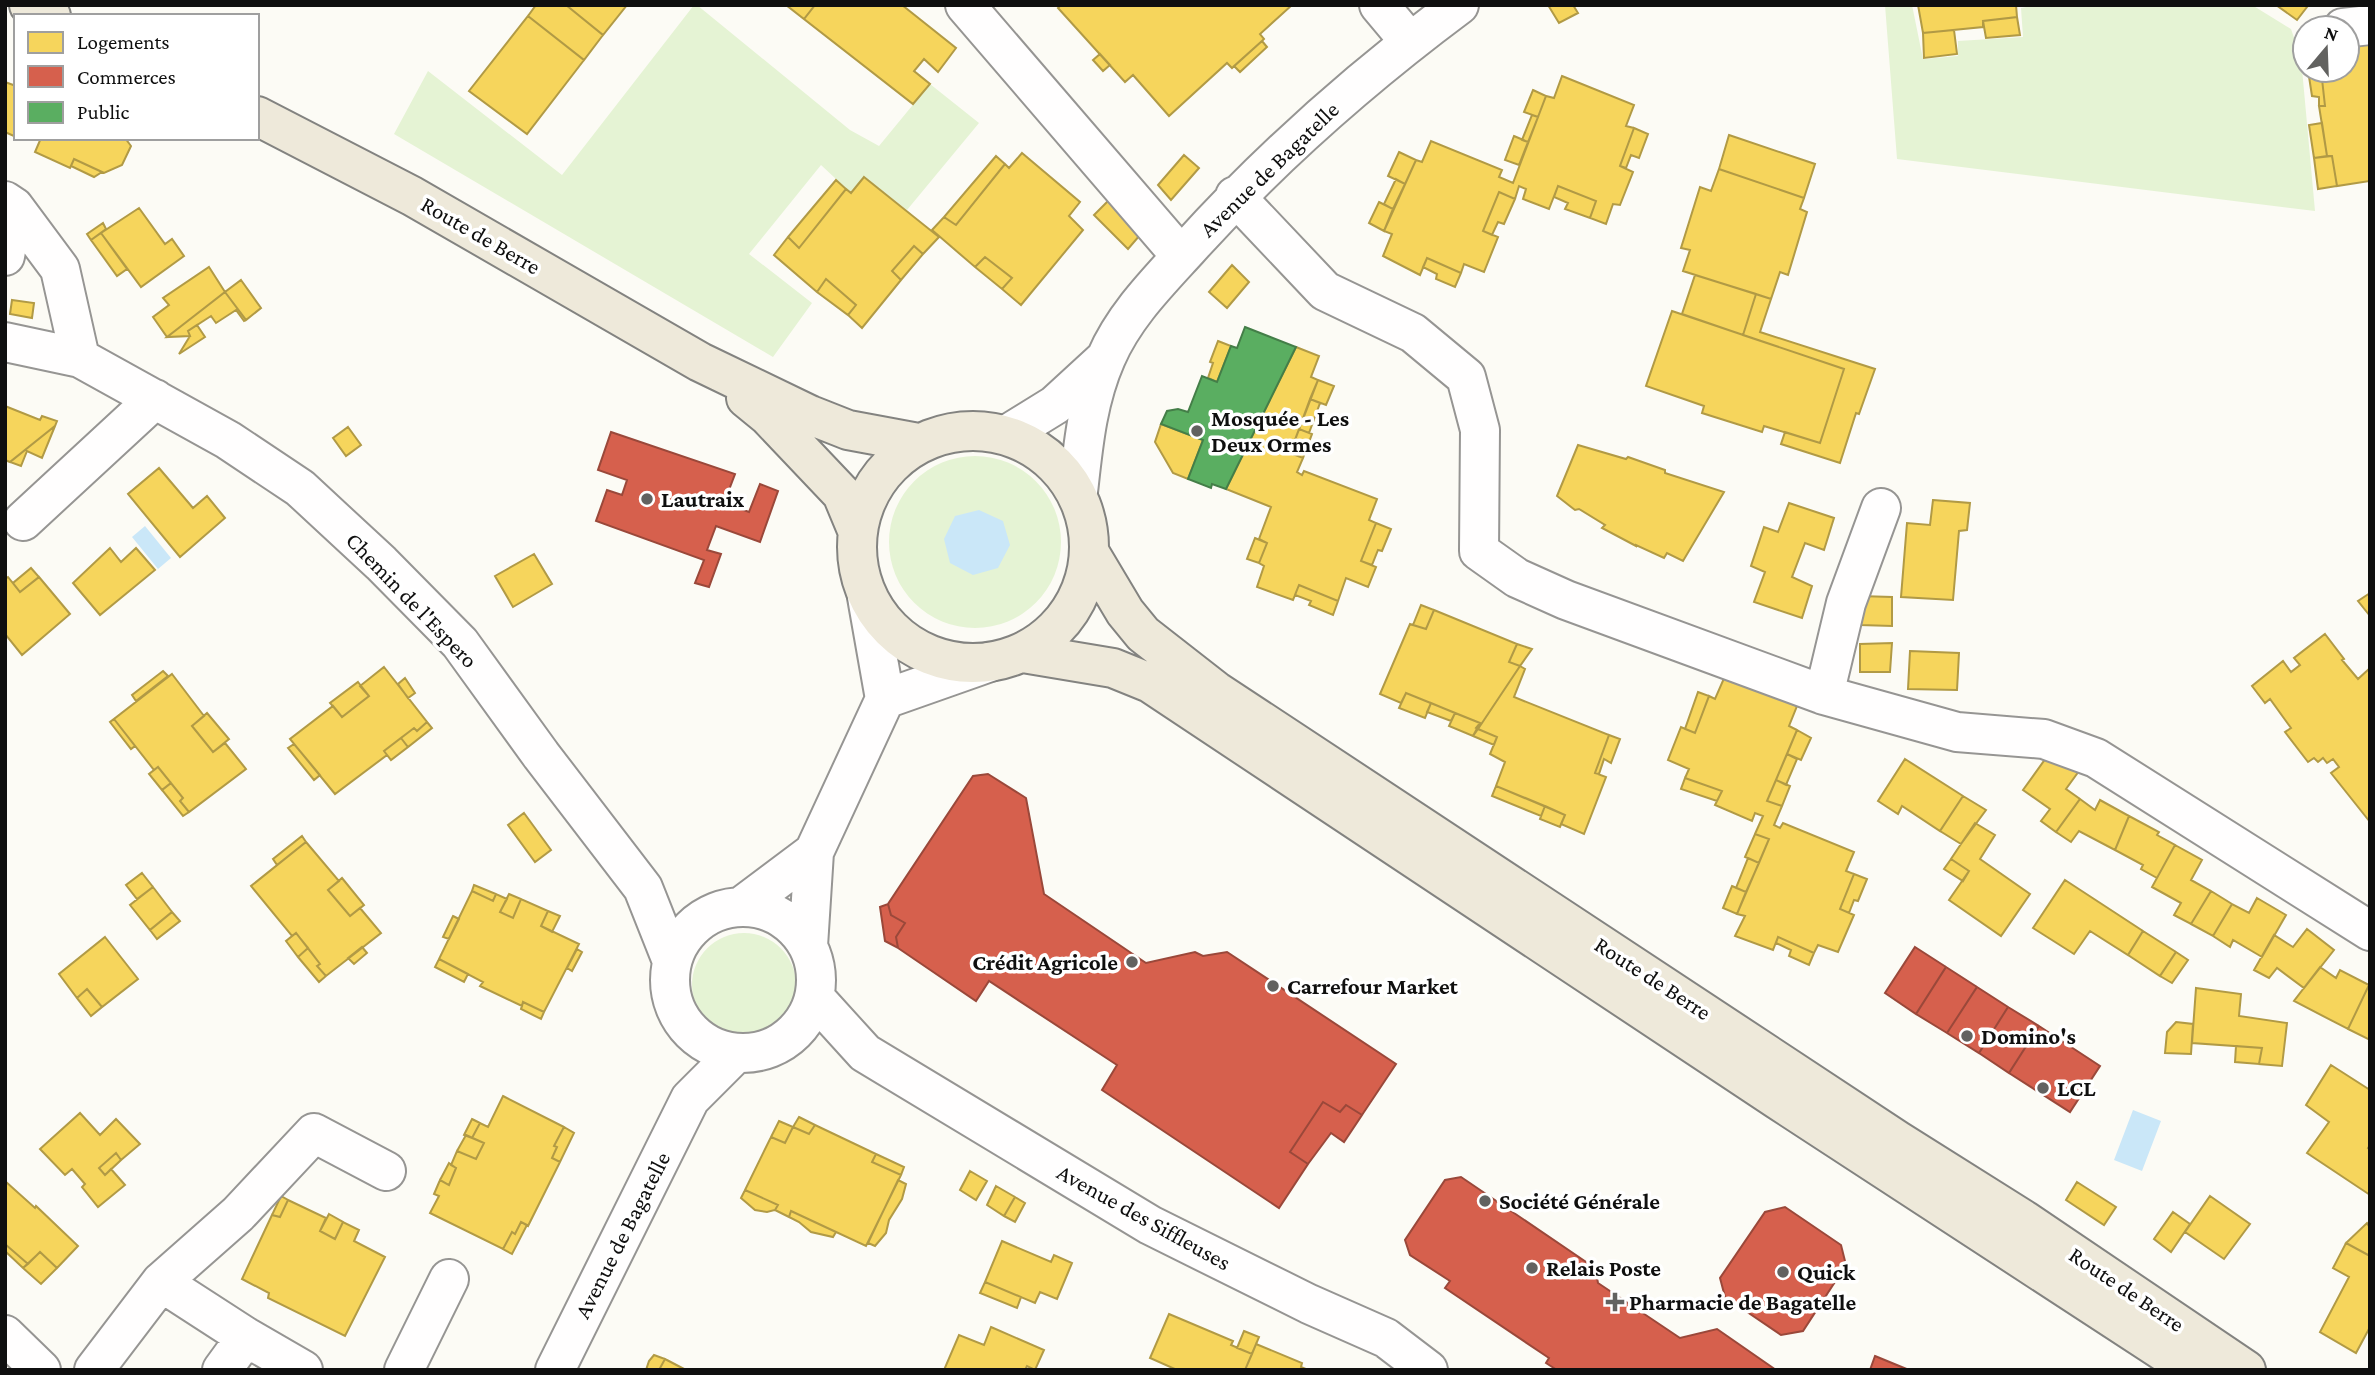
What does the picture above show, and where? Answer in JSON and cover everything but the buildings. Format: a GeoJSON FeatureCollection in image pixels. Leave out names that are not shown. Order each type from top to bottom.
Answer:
{"type":"FeatureCollection","features":[{"type":"Feature","properties":{"kind":"main road"},"geometry":{"type":"LineString","coordinates":[[29,5],[47,14]]}},
{"type":"Feature","properties":{"kind":"main road","name":"Route de Berre"},"geometry":{"type":"LineString","coordinates":[[259,117],[412,196],[701,362],[810,415],[848,430],[918,443]]}},
{"type":"Feature","properties":{"kind":"main road","name":"Route de Berre"},"geometry":{"type":"LineString","coordinates":[[701,362],[768,416],[842,494],[857,530]]}},
{"type":"Feature","properties":{"kind":"main road"},"geometry":{"type":"LineString","coordinates":[[962,429],[1009,434],[1049,457],[1078,492],[1089,522],[1091,555],[1081,595],[1057,629],[1007,658],[953,662],[918,650],[888,627],[867,597],[857,564],[857,530],[868,495],[889,465],[918,443],[962,429]]}},
{"type":"Feature","properties":{"kind":"main road","name":"Route de Berre"},"geometry":{"type":"LineString","coordinates":[[1091,555],[1125,612],[1143,634],[1216,691],[1897,1140],[2024,1220],[2246,1370]]}},
{"type":"Feature","properties":{"kind":"main road","name":"Route de Berre"},"geometry":{"type":"LineString","coordinates":[[1007,658],[1113,668],[1150,683],[1778,1100],[2192,1370]]}},
{"type":"Feature","properties":{"kind":"street"},"geometry":{"type":"LineString","coordinates":[[965,5],[1181,256]]}},
{"type":"Feature","properties":{"kind":"street"},"geometry":{"type":"LineString","coordinates":[[1379,5],[1410,42]]}},
{"type":"Feature","properties":{"kind":"street","name":"Avenue de Bagatelle"},"geometry":{"type":"LineString","coordinates":[[1078,492],[1087,418],[1105,359],[1131,312],[1235,196],[1340,99],[1459,5]]}},
{"type":"Feature","properties":{"kind":"street"},"geometry":{"type":"LineString","coordinates":[[1235,196],[1325,291],[1413,333],[1466,377],[1480,430],[1479,551],[1517,578],[1566,600],[1824,695],[1957,732],[2044,739],[2096,758],[2370,931]]}},
{"type":"Feature","properties":{"kind":"street"},"geometry":{"type":"LineString","coordinates":[[5,256],[10,204]]}},
{"type":"Feature","properties":{"kind":"street"},"geometry":{"type":"LineString","coordinates":[[10,204],[60,269],[80,358]]}},
{"type":"Feature","properties":{"kind":"street","name":"Chemin de l'Espero"},"geometry":{"type":"LineString","coordinates":[[5,342],[80,358],[228,440],[300,488],[381,563],[460,643],[541,755],[643,888],[672,961]]}},
{"type":"Feature","properties":{"kind":"street","name":"Avenue de Bagatelle"},"geometry":{"type":"LineString","coordinates":[[1009,434],[1055,405],[1105,359]]}},
{"type":"Feature","properties":{"kind":"street"},"geometry":{"type":"LineString","coordinates":[[23,521],[155,399]]}},
{"type":"Feature","properties":{"kind":"street"},"geometry":{"type":"LineString","coordinates":[[1824,695],[1846,603],[1881,508]]}},
{"type":"Feature","properties":{"kind":"street"},"geometry":{"type":"LineString","coordinates":[[808,946],[814,852],[885,699],[867,597]]}},
{"type":"Feature","properties":{"kind":"street"},"geometry":{"type":"LineString","coordinates":[[885,699],[1007,658]]}},
{"type":"Feature","properties":{"kind":"street"},"geometry":{"type":"LineString","coordinates":[[724,911],[761,909],[780,916],[796,929],[808,946],[815,963],[815,998],[804,1022],[786,1040],[770,1049],[754,1053],[736,1053],[712,1047],[691,1032],[676,1011],[670,986],[672,961],[685,934],[814,852]]}},
{"type":"Feature","properties":{"kind":"street","name":"Chemin de l'Espero"},"geometry":{"type":"LineString","coordinates":[[643,888],[724,911]]}},
{"type":"Feature","properties":{"kind":"street","name":"Avenue des Siffleuses"},"geometry":{"type":"LineString","coordinates":[[815,998],[865,1053],[1150,1226],[1309,1304],[1386,1338],[1428,1370]]}},
{"type":"Feature","properties":{"kind":"street","name":"Avenue de Bagatelle"},"geometry":{"type":"LineString","coordinates":[[690,1100],[691,1032]]}},
{"type":"Feature","properties":{"kind":"street","name":"Avenue des Siffleuses"},"geometry":{"type":"LineString","coordinates":[[786,1040],[865,1053]]}},
{"type":"Feature","properties":{"kind":"street","name":"Avenue de Bagatelle"},"geometry":{"type":"LineString","coordinates":[[555,1370],[690,1100],[736,1053]]}},
{"type":"Feature","properties":{"kind":"street"},"geometry":{"type":"LineString","coordinates":[[94,1370],[161,1282],[238,1214],[314,1133],[386,1171]]}},
{"type":"Feature","properties":{"kind":"street"},"geometry":{"type":"LineString","coordinates":[[404,1370],[449,1279]]}},
{"type":"Feature","properties":{"kind":"street"},"geometry":{"type":"LineString","coordinates":[[161,1282],[303,1370]]}},
{"type":"Feature","properties":{"kind":"street"},"geometry":{"type":"LineString","coordinates":[[5,1335],[41,1370]]}},
{"type":"Feature","properties":{"kind":"street"},"geometry":{"type":"LineString","coordinates":[[222,1370],[246,1337]]}},
{"type":"Feature","properties":{"kind":"green space"},"geometry":{"type":"Polygon","coordinates":[[[694,5],[850,130],[879,146],[930,84],[979,123],[907,210],[864,177],[851,193],[821,165],[749,254],[812,303],[773,357],[394,134],[428,71],[562,175],[694,5]]]}},
{"type":"Feature","properties":{"kind":"green space"},"geometry":{"type":"Polygon","coordinates":[[[1885,5],[1912,5],[1923,59],[1958,56],[1958,41],[2023,37],[2021,8],[2037,5],[2252,5],[2291,29],[2291,84],[2303,84],[2315,211],[1897,159],[1885,5]]]}},
{"type":"Feature","properties":{"kind":"green space"},"geometry":{"type":"Polygon","coordinates":[[[975,456],[1008,463],[1036,481],[1054,509],[1061,542],[1054,575],[1036,603],[1008,621],[975,628],[942,621],[914,603],[896,575],[889,542],[896,509],[914,481],[942,463],[975,456]]]}},
{"type":"Feature","properties":{"kind":"green space"},"geometry":{"type":"Polygon","coordinates":[[[744,933],[764,937],[781,948],[792,965],[796,985],[792,1005],[781,1022],[764,1033],[744,1037],[724,1033],[707,1022],[696,1005],[692,985],[696,965],[707,948],[724,937],[744,933]]]}},
{"type":"Feature","properties":{"kind":"water"},"geometry":{"type":"Polygon","coordinates":[[[979,510],[1003,521],[1010,545],[998,568],[973,575],[950,563],[944,539],[955,516],[979,510]]]}},
{"type":"Feature","properties":{"kind":"water"},"geometry":{"type":"Polygon","coordinates":[[[145,526],[171,558],[158,569],[132,537],[145,526]]]}},
{"type":"Feature","properties":{"kind":"water"},"geometry":{"type":"Polygon","coordinates":[[[2133,1110],[2161,1121],[2142,1171],[2114,1160],[2133,1110]]]}},
{"type":"Feature","properties":{"kind":"place","name":"Mosquée - Les Deux Ormes"},"geometry":{"type":"Point","coordinates":[1197,431]}},
{"type":"Feature","properties":{"kind":"place","name":"Lautraix"},"geometry":{"type":"Point","coordinates":[647,499]}},
{"type":"Feature","properties":{"kind":"place","name":"Crédit Agricole"},"geometry":{"type":"Point","coordinates":[1132,962]}},
{"type":"Feature","properties":{"kind":"place","name":"Carrefour Market"},"geometry":{"type":"Point","coordinates":[1273,986]}},
{"type":"Feature","properties":{"kind":"place","name":"Domino's"},"geometry":{"type":"Point","coordinates":[1967,1036]}},
{"type":"Feature","properties":{"kind":"place","name":"LCL"},"geometry":{"type":"Point","coordinates":[2043,1088]}},
{"type":"Feature","properties":{"kind":"place","name":"Société Générale"},"geometry":{"type":"Point","coordinates":[1485,1201]}},
{"type":"Feature","properties":{"kind":"place","name":"Relais Poste"},"geometry":{"type":"Point","coordinates":[1532,1268]}},
{"type":"Feature","properties":{"kind":"place","name":"Quick"},"geometry":{"type":"Point","coordinates":[1783,1272]}},
{"type":"Feature","properties":{"kind":"place","name":"Pharmacie de Bagatelle"},"geometry":{"type":"Point","coordinates":[1615,1302]}}]}
